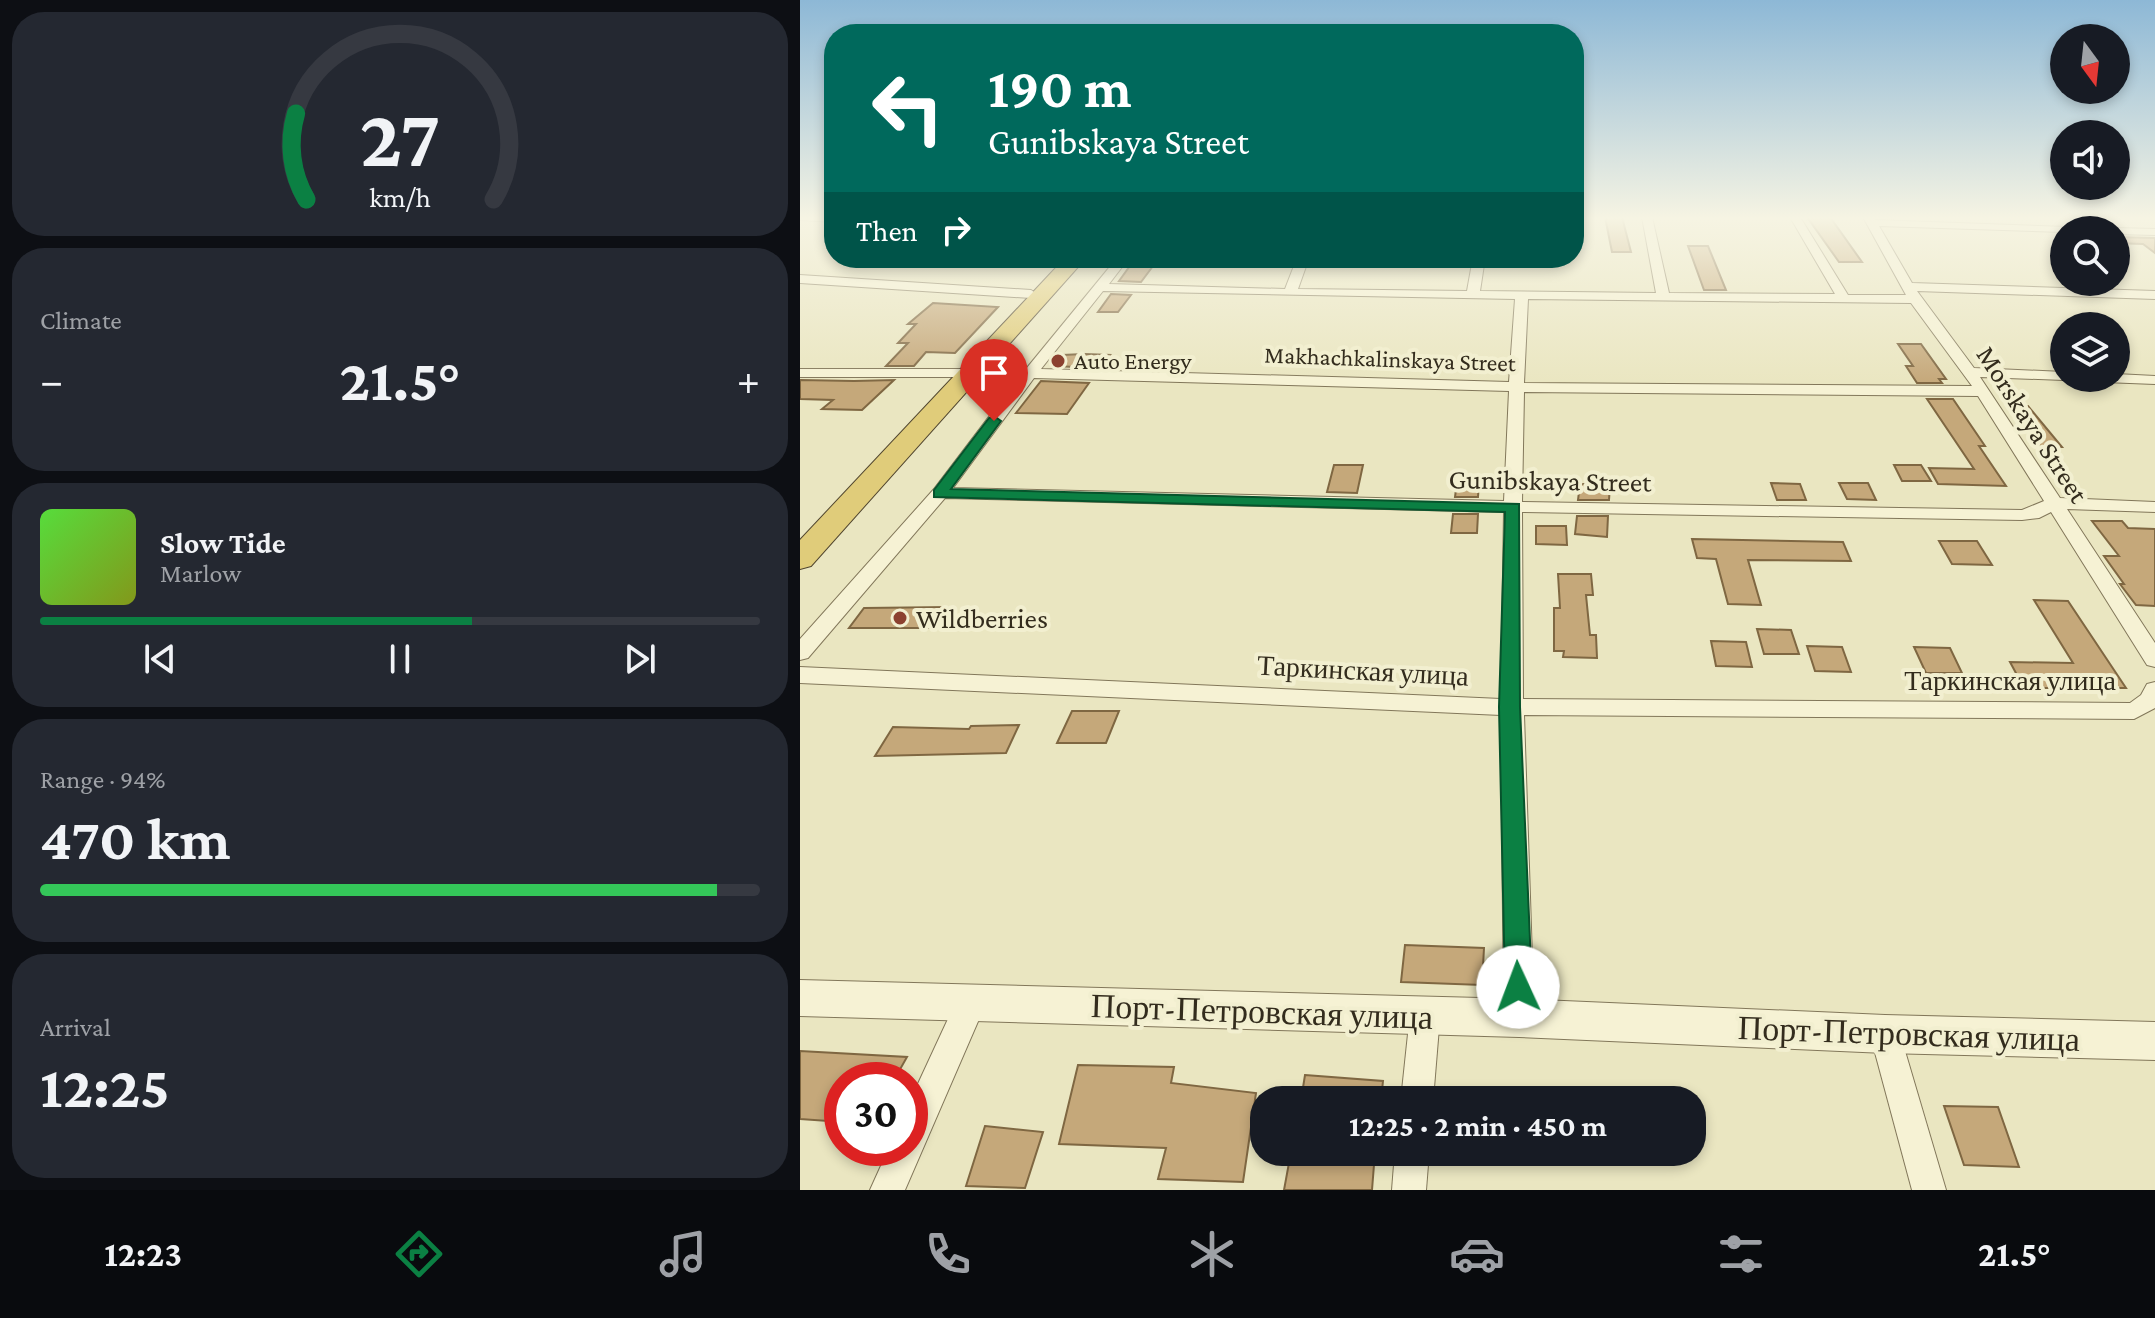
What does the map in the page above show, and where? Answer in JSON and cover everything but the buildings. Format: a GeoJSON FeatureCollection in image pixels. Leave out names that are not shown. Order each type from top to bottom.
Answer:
{"type":"FeatureCollection","features":[{"type":"Feature","properties":{"kind":"highway"},"geometry":{"type":"LineString","coordinates":[[800,559],[1051,273]]}},
{"type":"Feature","properties":{"kind":"highway"},"geometry":{"type":"LineString","coordinates":[[800,542],[1062,273]]}},
{"type":"Feature","properties":{"kind":"street"},"geometry":{"type":"LineString","coordinates":[[800,653],[940,493],[1110,273]]}},
{"type":"Feature","properties":{"kind":"street"},"geometry":{"type":"LineString","coordinates":[[1290,293],[1298,273]]}},
{"type":"Feature","properties":{"kind":"street"},"geometry":{"type":"LineString","coordinates":[[1473,295],[1477,273]]}},
{"type":"Feature","properties":{"kind":"street"},"geometry":{"type":"LineString","coordinates":[[1658,273],[1663,297]]}},
{"type":"Feature","properties":{"kind":"street"},"geometry":{"type":"LineString","coordinates":[[1829,273],[1844,298]]}},
{"type":"Feature","properties":{"kind":"street","name":"Morskaya Street"},"geometry":{"type":"LineString","coordinates":[[1900,273],[1970,372],[1979,391],[2155,660]]}},
{"type":"Feature","properties":{"kind":"street"},"geometry":{"type":"LineString","coordinates":[[800,279],[1031,294]]}},
{"type":"Feature","properties":{"kind":"street"},"geometry":{"type":"LineString","coordinates":[[1098,287],[1290,293],[1663,297],[1844,298],[1912,293],[2155,295]]}},
{"type":"Feature","properties":{"kind":"street"},"geometry":{"type":"LineString","coordinates":[[1519,1018],[1509,707],[1515,387],[1522,295]]}},
{"type":"Feature","properties":{"kind":"street"},"geometry":{"type":"LineString","coordinates":[[1970,372],[2050,375]]}},
{"type":"Feature","properties":{"kind":"street","name":"Makhachkalinskaya Street"},"geometry":{"type":"LineString","coordinates":[[800,373],[1030,373],[1515,387],[1979,391]]}},
{"type":"Feature","properties":{"kind":"street"},"geometry":{"type":"LineString","coordinates":[[2130,379],[2155,380]]}},
{"type":"Feature","properties":{"kind":"street","name":"Gunibskaya Street"},"geometry":{"type":"LineString","coordinates":[[940,493],[2022,515],[2033,514],[2054,503],[2155,507]]}},
{"type":"Feature","properties":{"kind":"street","name":"Таркинская улица"},"geometry":{"type":"LineString","coordinates":[[800,675],[1509,707],[2134,711],[2149,701],[2155,690]]}},
{"type":"Feature","properties":{"kind":"street","name":"Порт-Петровская улица"},"geometry":{"type":"LineString","coordinates":[[800,998],[1425,1015],[1885,1034],[2155,1041]]}},
{"type":"Feature","properties":{"kind":"street"},"geometry":{"type":"LineString","coordinates":[[928,1098],[971,1003]]}},
{"type":"Feature","properties":{"kind":"street"},"geometry":{"type":"LineString","coordinates":[[1418,1086],[1425,1015]]}},
{"type":"Feature","properties":{"kind":"street"},"geometry":{"type":"LineString","coordinates":[[1885,1034],[1929,1190]]}},
{"type":"Feature","properties":{"kind":"street"},"geometry":{"type":"LineString","coordinates":[[887,1190],[898,1166]]}},
{"type":"Feature","properties":{"kind":"street"},"geometry":{"type":"LineString","coordinates":[[1409,1190],[1411,1166]]}},
{"type":"Feature","properties":{"kind":"place","name":"Auto Energy"},"geometry":{"type":"Point","coordinates":[1058,361]}},
{"type":"Feature","properties":{"kind":"place","name":"Wildberries"},"geometry":{"type":"Point","coordinates":[900,618]}},
{"type":"Feature","properties":{"kind":"route"},"geometry":{"type":"LineString","coordinates":[[994,421],[940,493],[1513,507],[1509,707],[1518,987]]}}]}
